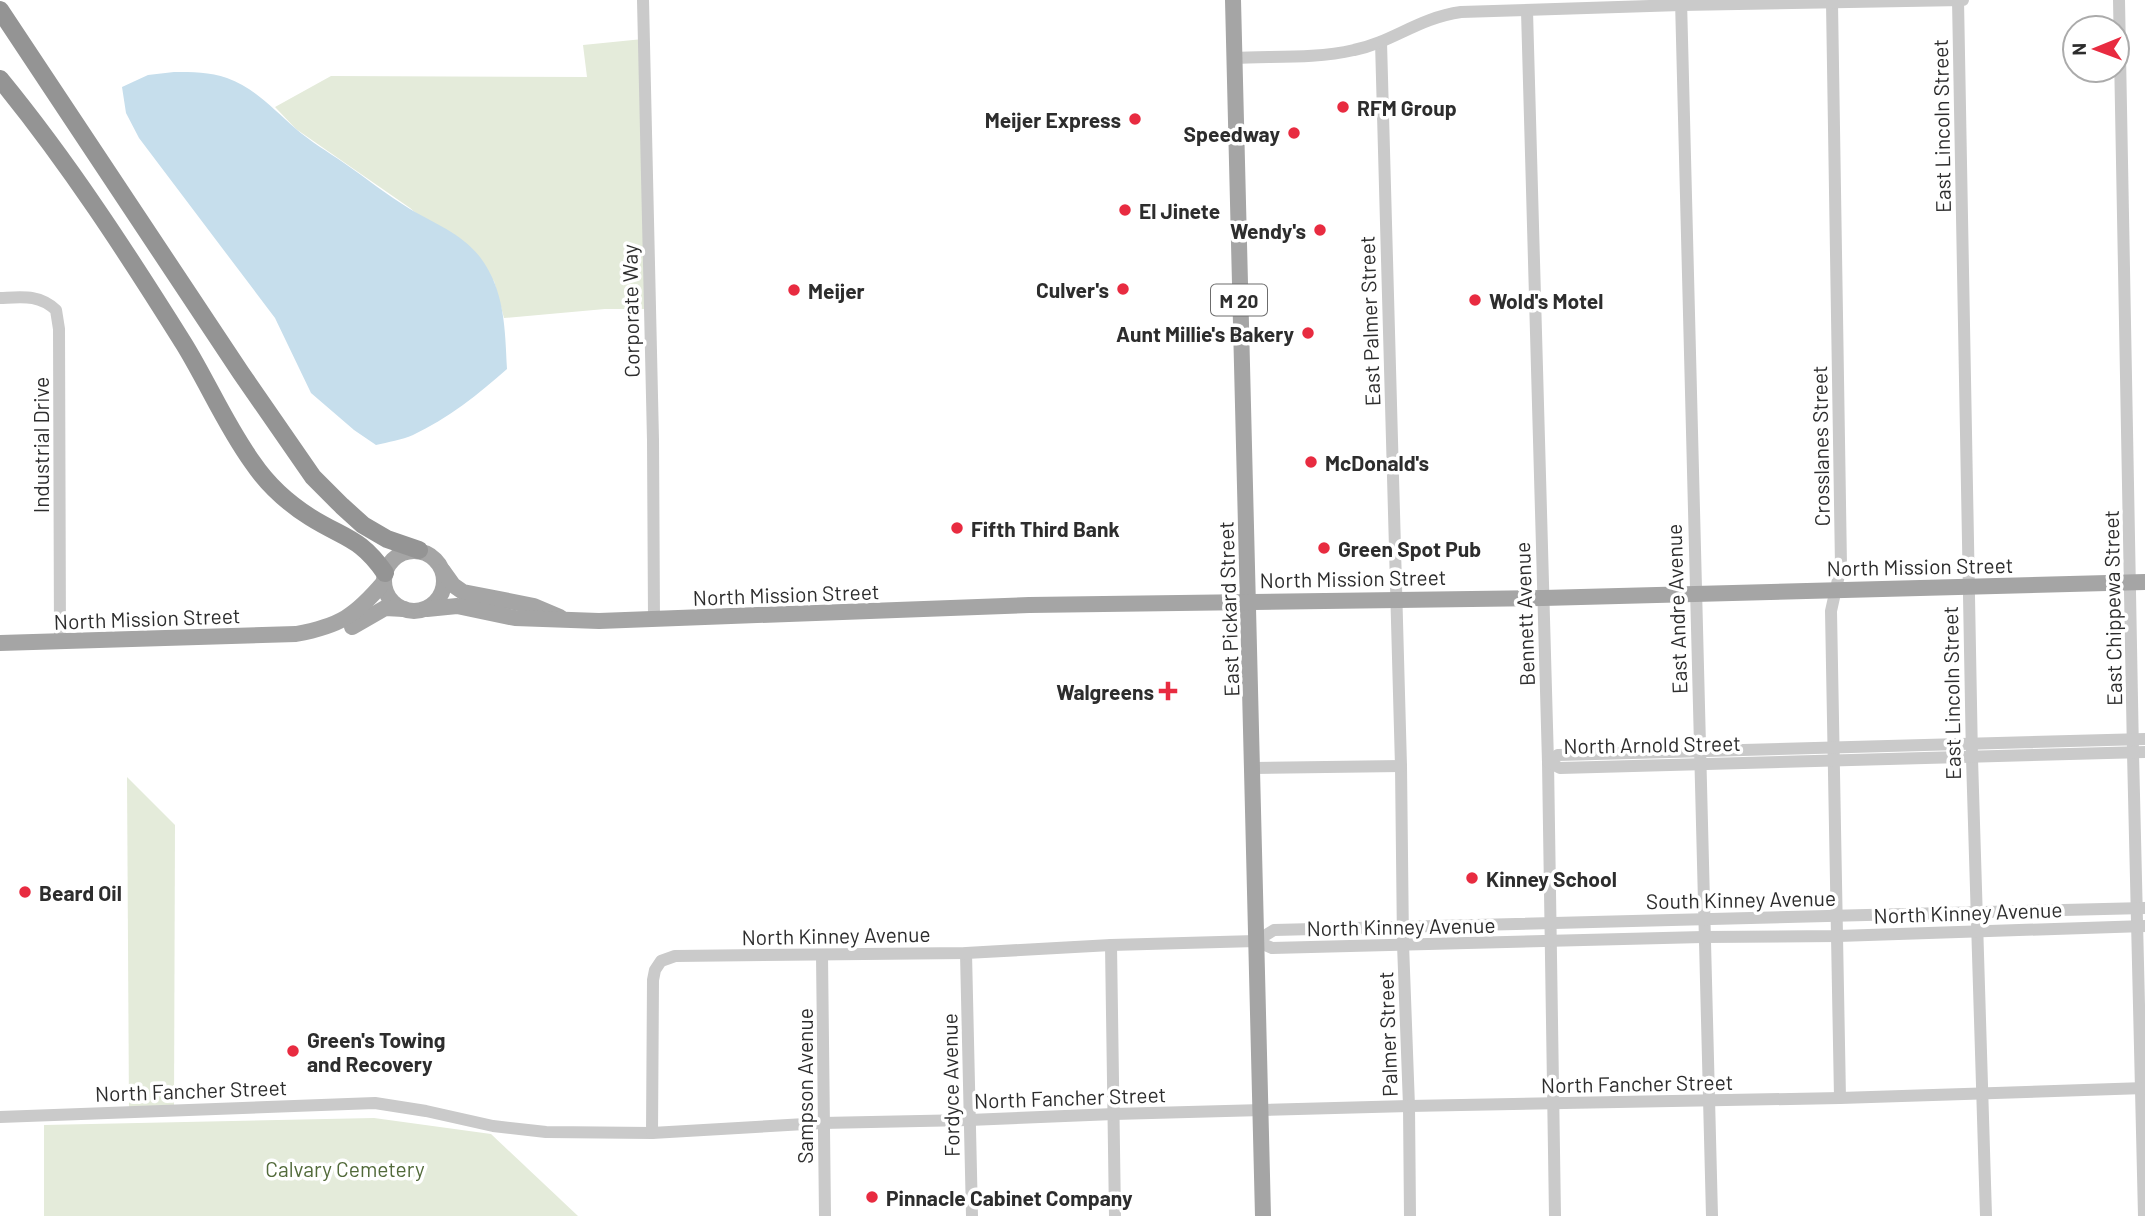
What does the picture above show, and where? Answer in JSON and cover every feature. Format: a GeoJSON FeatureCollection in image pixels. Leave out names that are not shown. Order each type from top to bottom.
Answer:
{"type":"FeatureCollection","features":[{"type":"Feature","properties":{"kind":"highway"},"geometry":{"type":"LineString","coordinates":[[0,10],[313,477],[370,529],[387,539],[419,550]]}},
{"type":"Feature","properties":{"kind":"highway"},"geometry":{"type":"LineString","coordinates":[[0,79],[38,125],[99,214],[184,345],[253,464],[273,488],[296,508],[359,542],[369,552],[384,578]]}},
{"type":"Feature","properties":{"kind":"main road","name":"East Pickard Street"},"geometry":{"type":"LineString","coordinates":[[1233,0],[1263,1216]]}},
{"type":"Feature","properties":{"kind":"main road","name":"North Mission Street"},"geometry":{"type":"LineString","coordinates":[[296,634],[332,625],[347,618],[361,608],[384,578],[390,563],[397,555],[419,550],[434,557],[453,585],[463,592],[534,606],[562,619]]}},
{"type":"Feature","properties":{"kind":"main road"},"geometry":{"type":"LineString","coordinates":[[426,609],[436,602],[442,593],[445,582],[443,571]]}},
{"type":"Feature","properties":{"kind":"main road"},"geometry":{"type":"LineString","coordinates":[[384,578],[391,600],[405,610]]}},
{"type":"Feature","properties":{"kind":"main road","name":"North Mission Street"},"geometry":{"type":"LineString","coordinates":[[0,643],[296,634],[327,637],[350,629],[385,608],[416,611],[457,606],[515,618],[590,621],[1029,605],[1694,594],[2138,582]]}},
{"type":"Feature","properties":{"kind":"street","name":"Corporate Way"},"geometry":{"type":"LineString","coordinates":[[643,0],[653,440],[654,620]]}},
{"type":"Feature","properties":{"kind":"street","name":"East Lincoln Street"},"geometry":{"type":"LineString","coordinates":[[1958,0],[1968,586],[1986,1216]]}},
{"type":"Feature","properties":{"kind":"street"},"geometry":{"type":"LineString","coordinates":[[1234,58],[1330,54],[1355,50],[1381,42],[1439,15],[1461,12],[1681,2],[1964,0]]}},
{"type":"Feature","properties":{"kind":"street","name":"East Chippewa Street"},"geometry":{"type":"LineString","coordinates":[[2119,0],[2138,582],[2144,1216]]}},
{"type":"Feature","properties":{"kind":"street","name":"East Andre Avenue"},"geometry":{"type":"LineString","coordinates":[[1681,2],[1702,920],[1712,1216]]}},
{"type":"Feature","properties":{"kind":"street","name":"Crosslanes Street"},"geometry":{"type":"LineString","coordinates":[[1832,3],[1841,566],[1830,611],[1840,1098]]}},
{"type":"Feature","properties":{"kind":"street","name":"Bennett Avenue"},"geometry":{"type":"LineString","coordinates":[[1527,11],[1548,762],[1555,1216]]}},
{"type":"Feature","properties":{"kind":"street","name":"East Palmer Street"},"geometry":{"type":"LineString","coordinates":[[1381,42],[1401,766]]}},
{"type":"Feature","properties":{"kind":"street","name":"Industrial Drive"},"geometry":{"type":"LineString","coordinates":[[0,298],[40,298],[56,310],[59,329],[60,641]]}},
{"type":"Feature","properties":{"kind":"street","name":"North Arnold Street"},"geometry":{"type":"LineString","coordinates":[[1548,762],[1559,755],[1700,750],[1833,754],[2139,746]]}},
{"type":"Feature","properties":{"kind":"street","name":"North Arnold Street"},"geometry":{"type":"LineString","coordinates":[[1548,762],[1560,768],[1700,764],[1833,754]]}},
{"type":"Feature","properties":{"kind":"street"},"geometry":{"type":"LineString","coordinates":[[1253,768],[1401,766]]}},
{"type":"Feature","properties":{"kind":"street","name":"Palmer Street"},"geometry":{"type":"LineString","coordinates":[[1401,766],[1410,1216]]}},
{"type":"Feature","properties":{"kind":"street","name":"South Kinney Avenue"},"geometry":{"type":"LineString","coordinates":[[1256,941],[1274,930],[2141,908]]}},
{"type":"Feature","properties":{"kind":"street","name":"North Kinney Avenue"},"geometry":{"type":"LineString","coordinates":[[652,1133],[653,980],[661,961],[675,956],[966,953],[1256,941],[1272,948],[1838,936],[2141,926]]}},
{"type":"Feature","properties":{"kind":"street"},"geometry":{"type":"LineString","coordinates":[[1111,945],[1115,1216]]}},
{"type":"Feature","properties":{"kind":"street","name":"Fordyce Avenue"},"geometry":{"type":"LineString","coordinates":[[966,953],[972,1216]]}},
{"type":"Feature","properties":{"kind":"street","name":"Sampson Avenue"},"geometry":{"type":"LineString","coordinates":[[822,955],[825,1216]]}},
{"type":"Feature","properties":{"kind":"street","name":"North Fancher Street"},"geometry":{"type":"LineString","coordinates":[[0,1117],[375,1103],[493,1126],[545,1132],[652,1133],[822,1123],[1114,1114],[1840,1098],[2143,1088]]}},
{"type":"Feature","properties":{"kind":"green space"},"geometry":{"type":"Polygon","coordinates":[[[643,39],[650,309],[605,309],[504,318],[494,281],[410,208],[296,129],[275,107],[331,76],[587,77],[583,45],[643,39]]]}},
{"type":"Feature","properties":{"kind":"green space"},"geometry":{"type":"Polygon","coordinates":[[[127,777],[175,825],[174,1109],[129,1111],[127,777]]]}},
{"type":"Feature","properties":{"kind":"green space","name":"Calvary Cemetery"},"geometry":{"type":"Polygon","coordinates":[[[374,1118],[491,1134],[578,1216],[44,1216],[44,1125],[374,1118]]]}},
{"type":"Feature","properties":{"kind":"water"},"geometry":{"type":"Polygon","coordinates":[[[174,72],[214,75],[237,82],[264,100],[313,142],[401,204],[465,241],[480,257],[499,296],[507,369],[474,397],[426,429],[409,437],[376,445],[311,393],[275,318],[139,138],[126,113],[122,87],[148,75],[174,72]]]}},
{"type":"Feature","properties":{"kind":"place","name":"RFM Group"},"geometry":{"type":"Point","coordinates":[1343,107]}},
{"type":"Feature","properties":{"kind":"place","name":"Meijer Express"},"geometry":{"type":"Point","coordinates":[1135,119]}},
{"type":"Feature","properties":{"kind":"place","name":"Speedway"},"geometry":{"type":"Point","coordinates":[1294,133]}},
{"type":"Feature","properties":{"kind":"place","name":"El Jinete"},"geometry":{"type":"Point","coordinates":[1125,210]}},
{"type":"Feature","properties":{"kind":"place","name":"Wendy's"},"geometry":{"type":"Point","coordinates":[1320,230]}},
{"type":"Feature","properties":{"kind":"place","name":"Culver's"},"geometry":{"type":"Point","coordinates":[1123,289]}},
{"type":"Feature","properties":{"kind":"place","name":"Meijer"},"geometry":{"type":"Point","coordinates":[794,290]}},
{"type":"Feature","properties":{"kind":"place","name":"Wold's Motel"},"geometry":{"type":"Point","coordinates":[1475,300]}},
{"type":"Feature","properties":{"kind":"place","name":"Aunt Millie's Bakery"},"geometry":{"type":"Point","coordinates":[1308,333]}},
{"type":"Feature","properties":{"kind":"place","name":"McDonald's"},"geometry":{"type":"Point","coordinates":[1311,462]}},
{"type":"Feature","properties":{"kind":"place","name":"Fifth Third Bank"},"geometry":{"type":"Point","coordinates":[957,528]}},
{"type":"Feature","properties":{"kind":"place","name":"Green Spot Pub"},"geometry":{"type":"Point","coordinates":[1324,548]}},
{"type":"Feature","properties":{"kind":"place","name":"Walgreens"},"geometry":{"type":"Point","coordinates":[1168,691]}},
{"type":"Feature","properties":{"kind":"place","name":"Kinney School"},"geometry":{"type":"Point","coordinates":[1472,878]}},
{"type":"Feature","properties":{"kind":"place","name":"Beard Oil"},"geometry":{"type":"Point","coordinates":[25,892]}},
{"type":"Feature","properties":{"kind":"place","name":"Green's Towing and Recovery"},"geometry":{"type":"Point","coordinates":[293,1051]}},
{"type":"Feature","properties":{"kind":"place","name":"Pinnacle Cabinet Company"},"geometry":{"type":"Point","coordinates":[872,1197]}}]}
